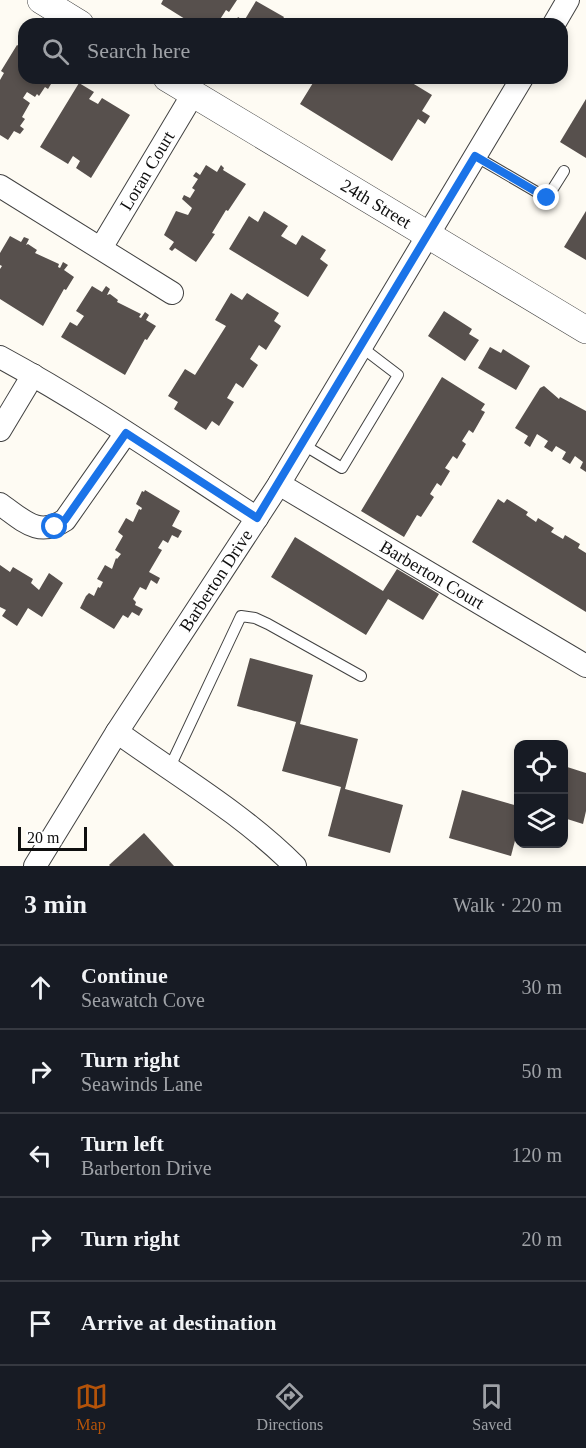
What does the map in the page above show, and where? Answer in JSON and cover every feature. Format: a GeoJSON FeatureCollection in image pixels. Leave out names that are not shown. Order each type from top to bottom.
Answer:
{"type":"FeatureCollection","features":[{"type":"Feature","properties":{"kind":"street"},"geometry":{"type":"LineString","coordinates":[[41,0],[70,18]]}},
{"type":"Feature","properties":{"kind":"street"},"geometry":{"type":"LineString","coordinates":[[558,18],[568,0]]}},
{"type":"Feature","properties":{"kind":"street","name":"24th Street"},"geometry":{"type":"LineString","coordinates":[[177,84],[586,330]]}},
{"type":"Feature","properties":{"kind":"street","name":"Barberton Drive"},"geometry":{"type":"LineString","coordinates":[[35,866],[117,732],[279,483],[518,84]]}},
{"type":"Feature","properties":{"kind":"street","name":"Loran Court"},"geometry":{"type":"LineString","coordinates":[[101,248],[194,94]]}},
{"type":"Feature","properties":{"kind":"street"},"geometry":{"type":"LineString","coordinates":[[0,186],[172,293]]}},
{"type":"Feature","properties":{"kind":"street"},"geometry":{"type":"LineString","coordinates":[[0,357],[126,433],[257,518]]}},
{"type":"Feature","properties":{"kind":"street"},"geometry":{"type":"LineString","coordinates":[[0,430],[33,375]]}},
{"type":"Feature","properties":{"kind":"street"},"geometry":{"type":"LineString","coordinates":[[0,504],[31,525],[42,529],[55,527],[65,520],[126,433]]}},
{"type":"Feature","properties":{"kind":"street","name":"Barberton Court"},"geometry":{"type":"LineString","coordinates":[[279,483],[586,666]]}},
{"type":"Feature","properties":{"kind":"street"},"geometry":{"type":"LineString","coordinates":[[117,732],[169,770],[188,780],[232,811],[295,866]]}},
{"type":"Feature","properties":{"kind":"lane"},"geometry":{"type":"LineString","coordinates":[[475,156],[547,198],[564,171]]}},
{"type":"Feature","properties":{"kind":"lane"},"geometry":{"type":"LineString","coordinates":[[302,444],[342,468],[398,375],[360,346]]}},
{"type":"Feature","properties":{"kind":"lane"},"geometry":{"type":"LineString","coordinates":[[169,770],[241,616],[255,618],[268,624],[361,676]]}},
{"type":"Feature","properties":{"kind":"building"},"geometry":{"type":"Polygon","coordinates":[[[163,0],[237,0],[229,12],[226,10],[221,18],[183,18],[161,4],[163,0]]]}},
{"type":"Feature","properties":{"kind":"building"},"geometry":{"type":"Polygon","coordinates":[[[256,1],[284,17],[283,18],[246,18],[256,1]]]}},
{"type":"Feature","properties":{"kind":"building"},"geometry":{"type":"Polygon","coordinates":[[[17,45],[18,84],[51,84],[48,89],[45,87],[39,96],[37,94],[35,97],[27,92],[23,98],[30,103],[20,126],[24,129],[20,134],[14,131],[8,140],[0,135],[0,80],[4,73],[1,71],[17,45]]]}},
{"type":"Feature","properties":{"kind":"building"},"geometry":{"type":"Polygon","coordinates":[[[78,84],[94,92],[89,99],[98,104],[102,98],[130,115],[91,178],[76,168],[80,161],[73,156],[68,164],[40,147],[78,84]]]}},
{"type":"Feature","properties":{"kind":"building"},"geometry":{"type":"Polygon","coordinates":[[[312,84],[414,84],[432,95],[422,111],[430,116],[425,124],[418,119],[392,161],[300,104],[312,84]]]}},
{"type":"Feature","properties":{"kind":"building"},"geometry":{"type":"Polygon","coordinates":[[[586,99],[586,158],[560,142],[586,99]]]}},
{"type":"Feature","properties":{"kind":"building"},"geometry":{"type":"Polygon","coordinates":[[[206,165],[217,172],[221,165],[223,170],[246,184],[228,211],[226,210],[212,233],[215,234],[196,262],[175,248],[172,251],[169,249],[174,242],[164,235],[176,211],[188,215],[192,208],[182,199],[184,195],[190,198],[195,190],[192,188],[198,179],[193,176],[196,172],[200,175],[206,165]]]}},
{"type":"Feature","properties":{"kind":"building"},"geometry":{"type":"Polygon","coordinates":[[[264,211],[288,226],[281,236],[296,245],[302,235],[326,250],[320,259],[328,265],[308,297],[229,249],[249,216],[258,222],[264,211]]]}},
{"type":"Feature","properties":{"kind":"building"},"geometry":{"type":"Polygon","coordinates":[[[586,211],[586,260],[564,247],[586,211]]]}},
{"type":"Feature","properties":{"kind":"building"},"geometry":{"type":"Polygon","coordinates":[[[10,236],[21,242],[24,237],[29,239],[26,245],[37,250],[35,253],[59,264],[60,268],[63,262],[68,265],[64,270],[74,277],[66,290],[64,289],[43,326],[0,299],[0,269],[2,266],[0,265],[0,253],[10,236]]]}},
{"type":"Feature","properties":{"kind":"building"},"geometry":{"type":"Polygon","coordinates":[[[92,286],[102,292],[106,286],[110,289],[107,295],[110,294],[118,300],[117,302],[141,314],[139,317],[141,318],[145,312],[149,315],[146,320],[156,326],[147,340],[145,339],[125,375],[61,337],[70,322],[77,326],[84,316],[76,311],[92,286]]]}},
{"type":"Feature","properties":{"kind":"building"},"geometry":{"type":"Polygon","coordinates":[[[231,293],[242,300],[247,293],[279,313],[274,321],[281,326],[266,350],[259,345],[250,359],[258,365],[243,388],[236,383],[227,398],[234,402],[219,426],[212,421],[206,430],[174,409],[178,402],[168,396],[185,369],[195,375],[226,326],[215,320],[231,293]]]}},
{"type":"Feature","properties":{"kind":"building"},"geometry":{"type":"Polygon","coordinates":[[[444,311],[472,329],[469,334],[479,340],[465,361],[428,336],[444,311]]]}},
{"type":"Feature","properties":{"kind":"building"},"geometry":{"type":"Polygon","coordinates":[[[490,347],[501,353],[503,349],[530,366],[516,390],[478,368],[490,347]]]}},
{"type":"Feature","properties":{"kind":"building"},"geometry":{"type":"Polygon","coordinates":[[[442,377],[485,404],[481,410],[485,412],[473,433],[469,430],[462,441],[466,444],[457,459],[453,456],[445,468],[450,471],[441,486],[437,483],[430,494],[434,497],[421,517],[417,515],[404,537],[361,511],[442,377]]]}},
{"type":"Feature","properties":{"kind":"building"},"geometry":{"type":"Polygon","coordinates":[[[544,386],[559,399],[560,397],[586,411],[586,472],[580,468],[583,462],[575,456],[570,464],[562,459],[566,452],[556,446],[552,452],[544,447],[548,441],[537,434],[530,447],[524,443],[528,436],[515,428],[540,388],[544,386]]]}},
{"type":"Feature","properties":{"kind":"building"},"geometry":{"type":"Polygon","coordinates":[[[145,490],[180,511],[172,526],[182,531],[178,538],[172,535],[168,543],[163,540],[158,548],[162,550],[149,572],[160,578],[157,584],[151,580],[146,590],[140,587],[133,599],[136,602],[135,605],[143,609],[139,616],[132,612],[128,618],[123,615],[114,629],[80,608],[89,593],[94,596],[98,587],[100,588],[103,582],[97,579],[105,565],[112,569],[116,558],[121,554],[115,550],[123,536],[118,532],[126,518],[133,522],[139,509],[141,510],[142,508],[136,504],[142,491],[145,490]]]}},
{"type":"Feature","properties":{"kind":"building"},"geometry":{"type":"Polygon","coordinates":[[[498,499],[504,503],[507,499],[528,512],[526,515],[536,522],[538,518],[554,528],[551,532],[563,539],[565,535],[580,544],[578,548],[586,553],[586,612],[472,542],[498,499]]]}},
{"type":"Feature","properties":{"kind":"building"},"geometry":{"type":"Polygon","coordinates":[[[295,537],[383,591],[397,569],[439,594],[423,620],[388,599],[366,635],[271,577],[295,537]]]}},
{"type":"Feature","properties":{"kind":"building"},"geometry":{"type":"Polygon","coordinates":[[[0,565],[10,572],[13,567],[33,579],[31,583],[39,590],[49,573],[63,583],[42,617],[28,608],[17,626],[2,616],[6,610],[0,607],[0,565]]]}},
{"type":"Feature","properties":{"kind":"building"},"geometry":{"type":"Polygon","coordinates":[[[250,658],[313,675],[300,724],[358,739],[345,789],[403,805],[390,853],[328,836],[341,787],[282,771],[296,722],[237,706],[250,658]]]}},
{"type":"Feature","properties":{"kind":"building"},"geometry":{"type":"Polygon","coordinates":[[[568,767],[586,773],[586,811],[583,824],[568,819],[568,767]]]}},
{"type":"Feature","properties":{"kind":"building"},"geometry":{"type":"Polygon","coordinates":[[[462,790],[514,805],[514,844],[511,856],[449,838],[462,790]]]}},
{"type":"Feature","properties":{"kind":"building"},"geometry":{"type":"Polygon","coordinates":[[[144,833],[174,866],[109,865],[144,833]]]}},
{"type":"Feature","properties":{"kind":"route"},"geometry":{"type":"LineString","coordinates":[[55,527],[65,520],[126,433],[257,518],[475,156],[547,198]]}}]}
